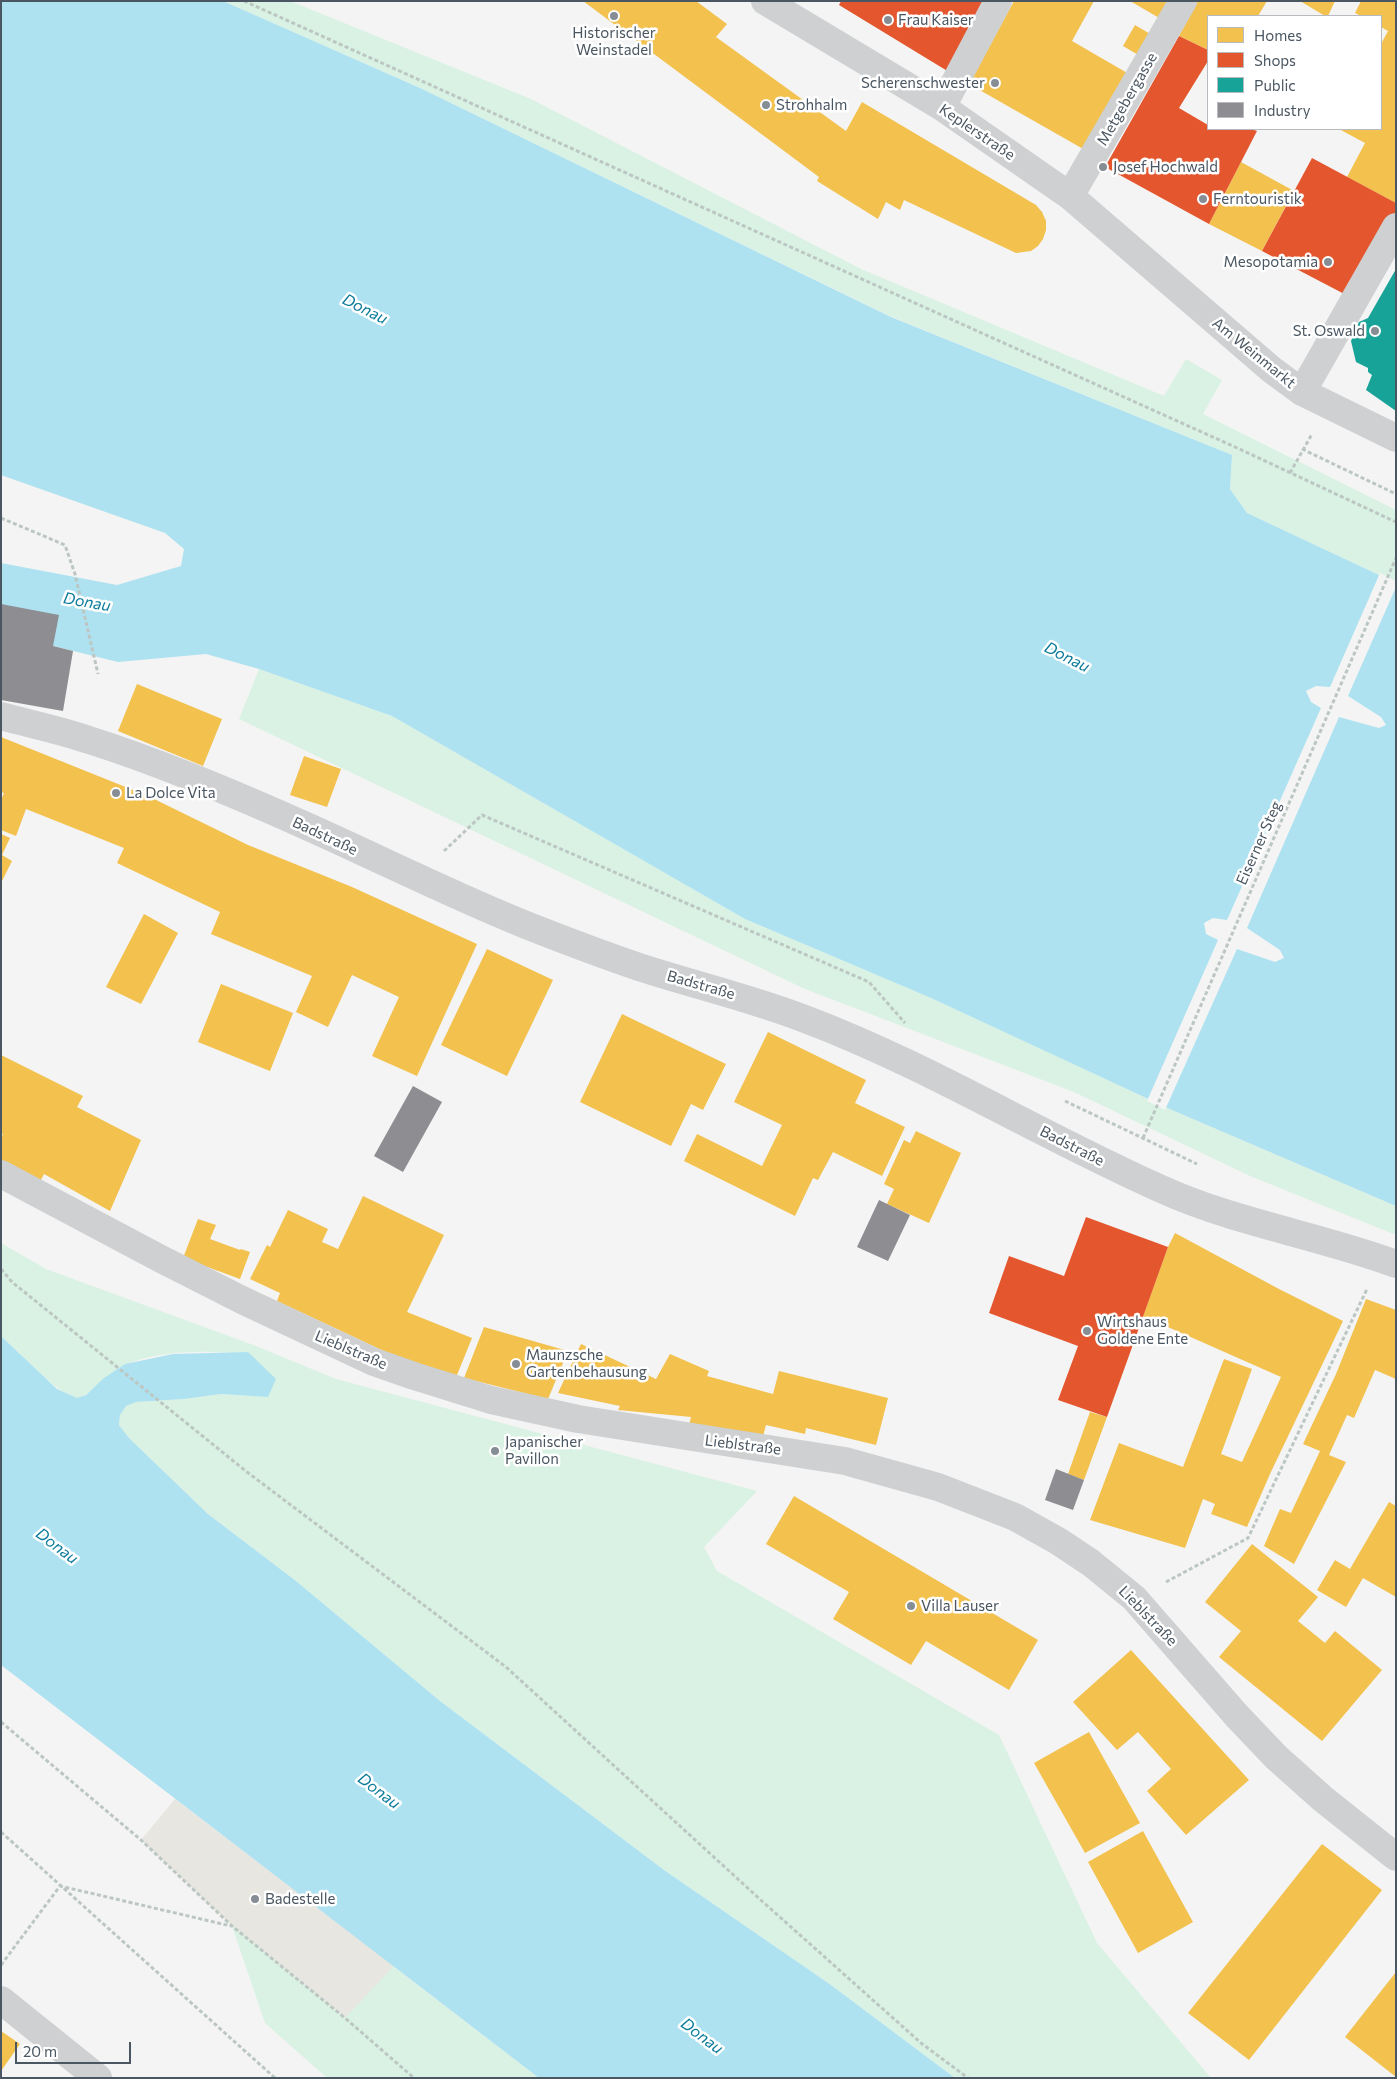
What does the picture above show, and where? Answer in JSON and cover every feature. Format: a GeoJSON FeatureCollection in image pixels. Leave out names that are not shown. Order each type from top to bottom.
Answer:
{"type":"FeatureCollection","features":[{"type":"Feature","properties":{"kind":"street","name":"Keplerstraße"},"geometry":{"type":"LineString","coordinates":[[765,1],[942,107],[1070,196],[1173,284]]}},
{"type":"Feature","properties":{"kind":"street"},"geometry":{"type":"LineString","coordinates":[[942,107],[998,1]]}},
{"type":"Feature","properties":{"kind":"street","name":"Metgebergasse"},"geometry":{"type":"LineString","coordinates":[[1070,196],[1183,1]]}},
{"type":"Feature","properties":{"kind":"street"},"geometry":{"type":"LineString","coordinates":[[1302,392],[1396,227]]}},
{"type":"Feature","properties":{"kind":"street","name":"Am Weinmarkt"},"geometry":{"type":"LineString","coordinates":[[1173,284],[1272,370],[1302,392],[1396,438]]}},
{"type":"Feature","properties":{"kind":"street","name":"Badstraße"},"geometry":{"type":"LineString","coordinates":[[1,716],[84,738],[132,754],[312,828],[416,877],[525,924],[598,952],[807,1019],[878,1051],[1110,1166],[1176,1196],[1224,1214],[1388,1261]]}},
{"type":"Feature","properties":{"kind":"street","name":"Lieblstraße"},"geometry":{"type":"LineString","coordinates":[[1,1174],[193,1276],[374,1362],[491,1400],[625,1428],[816,1455],[877,1468],[938,1487],[1015,1517],[1091,1563],[1134,1598],[1236,1716],[1276,1757],[1323,1799],[1396,1857]]}},
{"type":"Feature","properties":{"kind":"street"},"geometry":{"type":"LineString","coordinates":[[1,2000],[98,2078]]}},
{"type":"Feature","properties":{"kind":"path"},"geometry":{"type":"LineString","coordinates":[[244,1],[1396,522]]}},
{"type":"Feature","properties":{"kind":"path"},"geometry":{"type":"LineString","coordinates":[[1290,473],[1314,431]]}},
{"type":"Feature","properties":{"kind":"path"},"geometry":{"type":"LineString","coordinates":[[1302,450],[1396,494]]}},
{"type":"Feature","properties":{"kind":"path"},"geometry":{"type":"LineString","coordinates":[[1,518],[65,545],[75,574],[98,674]]}},
{"type":"Feature","properties":{"kind":"path","name":"Eiserner Steg"},"geometry":{"type":"LineString","coordinates":[[1143,1138],[1396,558]]}},
{"type":"Feature","properties":{"kind":"path"},"geometry":{"type":"LineString","coordinates":[[416,877],[482,815],[869,982],[907,1026]]}},
{"type":"Feature","properties":{"kind":"path"},"geometry":{"type":"LineString","coordinates":[[1074,1105],[1188,1159]]}},
{"type":"Feature","properties":{"kind":"path"},"geometry":{"type":"LineString","coordinates":[[1134,1598],[1248,1538],[1388,1261]]}},
{"type":"Feature","properties":{"kind":"path"},"geometry":{"type":"LineString","coordinates":[[1,1269],[12,1282],[255,1478],[506,1667],[763,1902],[921,2043],[968,2078]]}},
{"type":"Feature","properties":{"kind":"path"},"geometry":{"type":"LineString","coordinates":[[1,1722],[142,1840],[232,1926],[345,2018],[414,2078]]}},
{"type":"Feature","properties":{"kind":"path"},"geometry":{"type":"LineString","coordinates":[[1,1832],[275,2078]]}},
{"type":"Feature","properties":{"kind":"path"},"geometry":{"type":"LineString","coordinates":[[60,1886],[232,1926]]}},
{"type":"Feature","properties":{"kind":"path"},"geometry":{"type":"LineString","coordinates":[[1,1965],[60,1886]]}},
{"type":"Feature","properties":{"kind":"green space"},"geometry":{"type":"Polygon","coordinates":[[[223,1],[290,1],[531,99],[861,269],[1164,396],[1186,359],[1222,380],[1203,414],[1396,510],[1396,583],[1247,513],[1230,489],[1232,455],[892,317],[420,88],[223,1]]]}},
{"type":"Feature","properties":{"kind":"green space"},"geometry":{"type":"Polygon","coordinates":[[[259,669],[392,716],[745,919],[931,998],[1172,1110],[1396,1206],[1396,1235],[1250,1176],[1074,1092],[805,989],[239,719],[259,669]]]}},
{"type":"Feature","properties":{"kind":"green space"},"geometry":{"type":"Polygon","coordinates":[[[1,1243],[46,1269],[256,1346],[336,1379],[757,1491],[704,1547],[717,1571],[999,1735],[1097,1943],[1211,2078],[955,2078],[831,1985],[664,1870],[440,1701],[296,1581],[208,1514],[129,1438],[119,1425],[120,1415],[126,1406],[136,1402],[184,1399],[221,1394],[268,1397],[248,1352],[180,1353],[144,1358],[115,1371],[81,1397],[70,1396],[50,1382],[1,1336],[1,1243]]]}},
{"type":"Feature","properties":{"kind":"green space"},"geometry":{"type":"Polygon","coordinates":[[[271,1873],[539,2078],[327,2078],[265,2023],[232,1926],[271,1873]]]}},
{"type":"Feature","properties":{"kind":"sand","name":"Badestelle"},"geometry":{"type":"Polygon","coordinates":[[[175,1799],[394,1966],[345,2018],[232,1926],[141,1840],[175,1799]]]}},
{"type":"Feature","properties":{"kind":"water","name":"Donau"},"geometry":{"type":"Polygon","coordinates":[[[1,1],[223,1],[420,88],[891,317],[1232,455],[1230,489],[1247,513],[1396,583],[1396,1206],[1172,1110],[931,998],[745,919],[392,716],[259,669],[206,654],[118,662],[53,646],[1,604],[1,563],[117,585],[181,566],[184,549],[165,533],[1,475],[1,1]]]}},
{"type":"Feature","properties":{"kind":"water","name":"Donau"},"geometry":{"type":"Polygon","coordinates":[[[1,1336],[57,1389],[77,1398],[86,1395],[104,1378],[125,1364],[173,1354],[248,1352],[276,1379],[268,1397],[221,1394],[184,1399],[136,1402],[126,1406],[120,1415],[119,1425],[129,1438],[208,1514],[296,1581],[440,1701],[664,1870],[831,1985],[955,2078],[539,2078],[1,1665],[1,1336]]]}},
{"type":"Feature","properties":{"kind":"pier"},"geometry":{"type":"Polygon","coordinates":[[[1380,573],[1396,581],[1396,587],[1348,696],[1381,717],[1386,725],[1379,728],[1339,717],[1247,928],[1280,950],[1284,958],[1275,962],[1237,949],[1165,1110],[1147,1101],[1218,940],[1206,934],[1204,923],[1213,918],[1227,920],[1321,708],[1311,702],[1306,691],[1316,686],[1330,687],[1380,573]]]}},
{"type":"Feature","properties":{"kind":"building: Homes"},"geometry":{"type":"Polygon","coordinates":[[[583,1],[696,1],[727,24],[716,37],[846,131],[862,102],[1036,205],[1046,221],[1043,239],[1031,251],[1016,253],[904,200],[900,210],[886,202],[878,219],[817,181],[819,177],[583,1]]]}},
{"type":"Feature","properties":{"kind":"building: Homes"},"geometry":{"type":"Polygon","coordinates":[[[1014,1],[1094,1],[1072,41],[1129,74],[1085,150],[969,84],[1014,1]]]}},
{"type":"Feature","properties":{"kind":"building: Homes"},"geometry":{"type":"Polygon","coordinates":[[[1130,1],[1171,1],[1161,19],[1130,1]]]}},
{"type":"Feature","properties":{"kind":"building: Homes"},"geometry":{"type":"Polygon","coordinates":[[[1198,1],[1267,1],[1259,15],[1207,15],[1207,50],[1179,36],[1198,1]]]}},
{"type":"Feature","properties":{"kind":"building: Homes"},"geometry":{"type":"Polygon","coordinates":[[[1300,1],[1335,1],[1328,15],[1323,15],[1300,1]]]}},
{"type":"Feature","properties":{"kind":"building: Homes"},"geometry":{"type":"Polygon","coordinates":[[[1361,1],[1396,1],[1396,203],[1347,177],[1365,143],[1341,130],[1382,130],[1382,42],[1388,31],[1382,28],[1382,15],[1359,15],[1355,13],[1361,1]]]}},
{"type":"Feature","properties":{"kind":"building: Homes"},"geometry":{"type":"Polygon","coordinates":[[[1135,25],[1152,35],[1140,56],[1123,46],[1135,25]]]}},
{"type":"Feature","properties":{"kind":"building: Homes"},"geometry":{"type":"Polygon","coordinates":[[[1241,162],[1294,191],[1262,251],[1209,224],[1241,162]]]}},
{"type":"Feature","properties":{"kind":"building: Homes"},"geometry":{"type":"Polygon","coordinates":[[[137,684],[222,719],[203,766],[118,731],[137,684]]]}},
{"type":"Feature","properties":{"kind":"building: Homes"},"geometry":{"type":"Polygon","coordinates":[[[1,737],[148,796],[248,845],[352,887],[477,944],[417,1076],[372,1056],[399,997],[352,975],[328,1027],[296,1012],[312,976],[211,934],[220,912],[117,863],[124,848],[26,809],[16,836],[1,830],[1,800],[4,793],[1,792],[1,737]]]}},
{"type":"Feature","properties":{"kind":"building: Homes"},"geometry":{"type":"Polygon","coordinates":[[[304,756],[341,769],[327,807],[290,795],[304,756]]]}},
{"type":"Feature","properties":{"kind":"building: Homes"},"geometry":{"type":"Polygon","coordinates":[[[1,834],[10,838],[2,855],[12,861],[1,883],[1,834]]]}},
{"type":"Feature","properties":{"kind":"building: Homes"},"geometry":{"type":"Polygon","coordinates":[[[144,914],[178,933],[141,1004],[106,987],[144,914]]]}},
{"type":"Feature","properties":{"kind":"building: Homes"},"geometry":{"type":"Polygon","coordinates":[[[487,949],[553,980],[507,1076],[441,1045],[487,949]]]}},
{"type":"Feature","properties":{"kind":"building: Homes"},"geometry":{"type":"Polygon","coordinates":[[[221,984],[293,1013],[270,1071],[198,1042],[221,984]]]}},
{"type":"Feature","properties":{"kind":"building: Homes"},"geometry":{"type":"Polygon","coordinates":[[[622,1014],[726,1064],[703,1110],[691,1104],[671,1146],[580,1102],[622,1014]]]}},
{"type":"Feature","properties":{"kind":"building: Homes"},"geometry":{"type":"Polygon","coordinates":[[[768,1032],[866,1080],[855,1103],[905,1127],[882,1176],[833,1152],[818,1180],[813,1178],[795,1216],[684,1161],[697,1134],[762,1166],[782,1125],[734,1102],[768,1032]]]}},
{"type":"Feature","properties":{"kind":"building: Homes"},"geometry":{"type":"Polygon","coordinates":[[[1,1055],[83,1096],[77,1107],[141,1140],[110,1211],[44,1174],[41,1180],[1,1161],[1,1138],[3,1134],[1,1133],[1,1055]]]}},
{"type":"Feature","properties":{"kind":"building: Homes"},"geometry":{"type":"Polygon","coordinates":[[[916,1131],[961,1153],[929,1223],[887,1204],[894,1189],[884,1184],[904,1140],[910,1143],[916,1131]]]}},
{"type":"Feature","properties":{"kind":"building: Homes"},"geometry":{"type":"Polygon","coordinates":[[[363,1196],[444,1235],[407,1312],[472,1338],[455,1380],[388,1353],[277,1301],[280,1293],[250,1279],[267,1245],[270,1247],[288,1210],[328,1229],[322,1242],[338,1249],[363,1196]]]}},
{"type":"Feature","properties":{"kind":"building: Homes"},"geometry":{"type":"Polygon","coordinates":[[[198,1219],[216,1225],[210,1239],[250,1252],[240,1279],[183,1258],[198,1219]]]}},
{"type":"Feature","properties":{"kind":"building: Homes"},"geometry":{"type":"Polygon","coordinates":[[[1175,1233],[1343,1321],[1270,1474],[1247,1527],[1211,1514],[1215,1504],[1203,1499],[1185,1548],[1090,1520],[1119,1443],[1183,1467],[1224,1359],[1252,1369],[1221,1454],[1242,1462],[1281,1377],[1143,1316],[1175,1233]]]}},
{"type":"Feature","properties":{"kind":"building: Homes"},"geometry":{"type":"Polygon","coordinates":[[[1366,1299],[1396,1310],[1396,1379],[1375,1370],[1354,1418],[1347,1415],[1329,1455],[1346,1462],[1294,1564],[1264,1546],[1280,1509],[1291,1513],[1320,1451],[1303,1444],[1336,1374],[1366,1299]]]}},
{"type":"Feature","properties":{"kind":"building: Homes","name":"Maunzsche Gartenbehausung"},"geometry":{"type":"Polygon","coordinates":[[[484,1327],[568,1351],[548,1399],[464,1378],[484,1327]]]}},
{"type":"Feature","properties":{"kind":"building: Homes"},"geometry":{"type":"Polygon","coordinates":[[[581,1344],[656,1379],[670,1354],[709,1371],[707,1376],[773,1394],[779,1371],[888,1398],[876,1445],[806,1428],[805,1434],[766,1425],[762,1440],[689,1425],[691,1417],[618,1410],[620,1406],[558,1393],[581,1344]]]}},
{"type":"Feature","properties":{"kind":"building: Homes"},"geometry":{"type":"Polygon","coordinates":[[[1090,1412],[1107,1417],[1084,1480],[1068,1474],[1090,1412]]]}},
{"type":"Feature","properties":{"kind":"building: Homes","name":"Villa Lauser"},"geometry":{"type":"Polygon","coordinates":[[[794,1496],[1038,1640],[1009,1690],[926,1641],[911,1665],[833,1619],[849,1592],[766,1544],[794,1496]]]}},
{"type":"Feature","properties":{"kind":"building: Homes"},"geometry":{"type":"Polygon","coordinates":[[[1389,1502],[1396,1506],[1396,1597],[1363,1578],[1346,1607],[1317,1590],[1335,1560],[1350,1569],[1389,1502]]]}},
{"type":"Feature","properties":{"kind":"building: Homes"},"geometry":{"type":"Polygon","coordinates":[[[1252,1544],[1318,1597],[1298,1621],[1325,1643],[1335,1631],[1382,1670],[1322,1741],[1219,1657],[1241,1631],[1205,1602],[1252,1544]]]}},
{"type":"Feature","properties":{"kind":"building: Homes"},"geometry":{"type":"Polygon","coordinates":[[[1131,1650],[1249,1780],[1186,1835],[1147,1791],[1171,1769],[1138,1732],[1117,1750],[1073,1702],[1131,1650]]]}},
{"type":"Feature","properties":{"kind":"building: Homes"},"geometry":{"type":"Polygon","coordinates":[[[1089,1732],[1140,1823],[1085,1853],[1034,1763],[1089,1732]]]}},
{"type":"Feature","properties":{"kind":"building: Homes"},"geometry":{"type":"Polygon","coordinates":[[[1143,1831],[1193,1922],[1138,1953],[1088,1862],[1143,1831]]]}},
{"type":"Feature","properties":{"kind":"building: Homes"},"geometry":{"type":"Polygon","coordinates":[[[1322,1844],[1382,1890],[1249,2060],[1188,2013],[1322,1844]]]}},
{"type":"Feature","properties":{"kind":"building: Homes"},"geometry":{"type":"Polygon","coordinates":[[[1396,1972],[1396,2077],[1345,2037],[1396,1972]]]}},
{"type":"Feature","properties":{"kind":"building: Homes"},"geometry":{"type":"Polygon","coordinates":[[[1,2031],[20,2044],[1,2071],[1,2031]]]}},
{"type":"Feature","properties":{"kind":"building: Shops"},"geometry":{"type":"Polygon","coordinates":[[[841,1],[988,1],[949,72],[839,5],[841,1]]]}},
{"type":"Feature","properties":{"kind":"building: Shops"},"geometry":{"type":"Polygon","coordinates":[[[1179,36],[1207,50],[1207,63],[1179,108],[1207,124],[1207,130],[1257,131],[1209,224],[1105,167],[1179,36]]]}},
{"type":"Feature","properties":{"kind":"building: Shops"},"geometry":{"type":"Polygon","coordinates":[[[1312,158],[1396,203],[1396,211],[1350,297],[1262,251],[1312,158]]]}},
{"type":"Feature","properties":{"kind":"building: Shops","name":"Wirtshaus Goldene Ente"},"geometry":{"type":"Polygon","coordinates":[[[1086,1217],[1168,1247],[1107,1417],[1058,1400],[1078,1346],[989,1313],[1009,1256],[1064,1276],[1086,1217]]]}},
{"type":"Feature","properties":{"kind":"building: Public","name":"St. Oswald"},"geometry":{"type":"Polygon","coordinates":[[[1396,269],[1396,411],[1366,390],[1372,375],[1368,372],[1368,368],[1356,362],[1351,341],[1359,322],[1368,318],[1396,269]]]}},
{"type":"Feature","properties":{"kind":"building: Industry"},"geometry":{"type":"Polygon","coordinates":[[[1,604],[59,615],[53,646],[73,651],[63,711],[1,700],[1,604]]]}},
{"type":"Feature","properties":{"kind":"building: Industry"},"geometry":{"type":"Polygon","coordinates":[[[413,1086],[442,1102],[403,1172],[374,1156],[413,1086]]]}},
{"type":"Feature","properties":{"kind":"building: Industry"},"geometry":{"type":"Polygon","coordinates":[[[879,1200],[910,1215],[888,1261],[857,1247],[879,1200]]]}},
{"type":"Feature","properties":{"kind":"building: Industry"},"geometry":{"type":"Polygon","coordinates":[[[1056,1469],[1084,1480],[1073,1510],[1045,1500],[1056,1469]]]}},
{"type":"Feature","properties":{"kind":"place","name":"Historischer Weinstadel"},"geometry":{"type":"Point","coordinates":[614,16]}},
{"type":"Feature","properties":{"kind":"place","name":"Frau Kaiser"},"geometry":{"type":"Point","coordinates":[888,20]}},
{"type":"Feature","properties":{"kind":"place","name":"Scherenschwester"},"geometry":{"type":"Point","coordinates":[995,83]}},
{"type":"Feature","properties":{"kind":"place","name":"Strohhalm"},"geometry":{"type":"Point","coordinates":[766,105]}},
{"type":"Feature","properties":{"kind":"place","name":"Josef Hochwald"},"geometry":{"type":"Point","coordinates":[1103,167]}},
{"type":"Feature","properties":{"kind":"place","name":"Ferntouristik"},"geometry":{"type":"Point","coordinates":[1203,199]}},
{"type":"Feature","properties":{"kind":"place","name":"Mesopotamia"},"geometry":{"type":"Point","coordinates":[1328,262]}},
{"type":"Feature","properties":{"kind":"place","name":"St. Oswald"},"geometry":{"type":"Point","coordinates":[1375,331]}},
{"type":"Feature","properties":{"kind":"place","name":"La Dolce Vita"},"geometry":{"type":"Point","coordinates":[116,793]}},
{"type":"Feature","properties":{"kind":"place","name":"Wirtshaus Goldene Ente"},"geometry":{"type":"Point","coordinates":[1087,1331]}},
{"type":"Feature","properties":{"kind":"place","name":"Maunzsche Gartenbehausung"},"geometry":{"type":"Point","coordinates":[516,1364]}},
{"type":"Feature","properties":{"kind":"place","name":"Japanischer Pavillon"},"geometry":{"type":"Point","coordinates":[495,1451]}},
{"type":"Feature","properties":{"kind":"place","name":"Villa Lauser"},"geometry":{"type":"Point","coordinates":[911,1606]}},
{"type":"Feature","properties":{"kind":"place","name":"Badestelle"},"geometry":{"type":"Point","coordinates":[255,1899]}}]}
